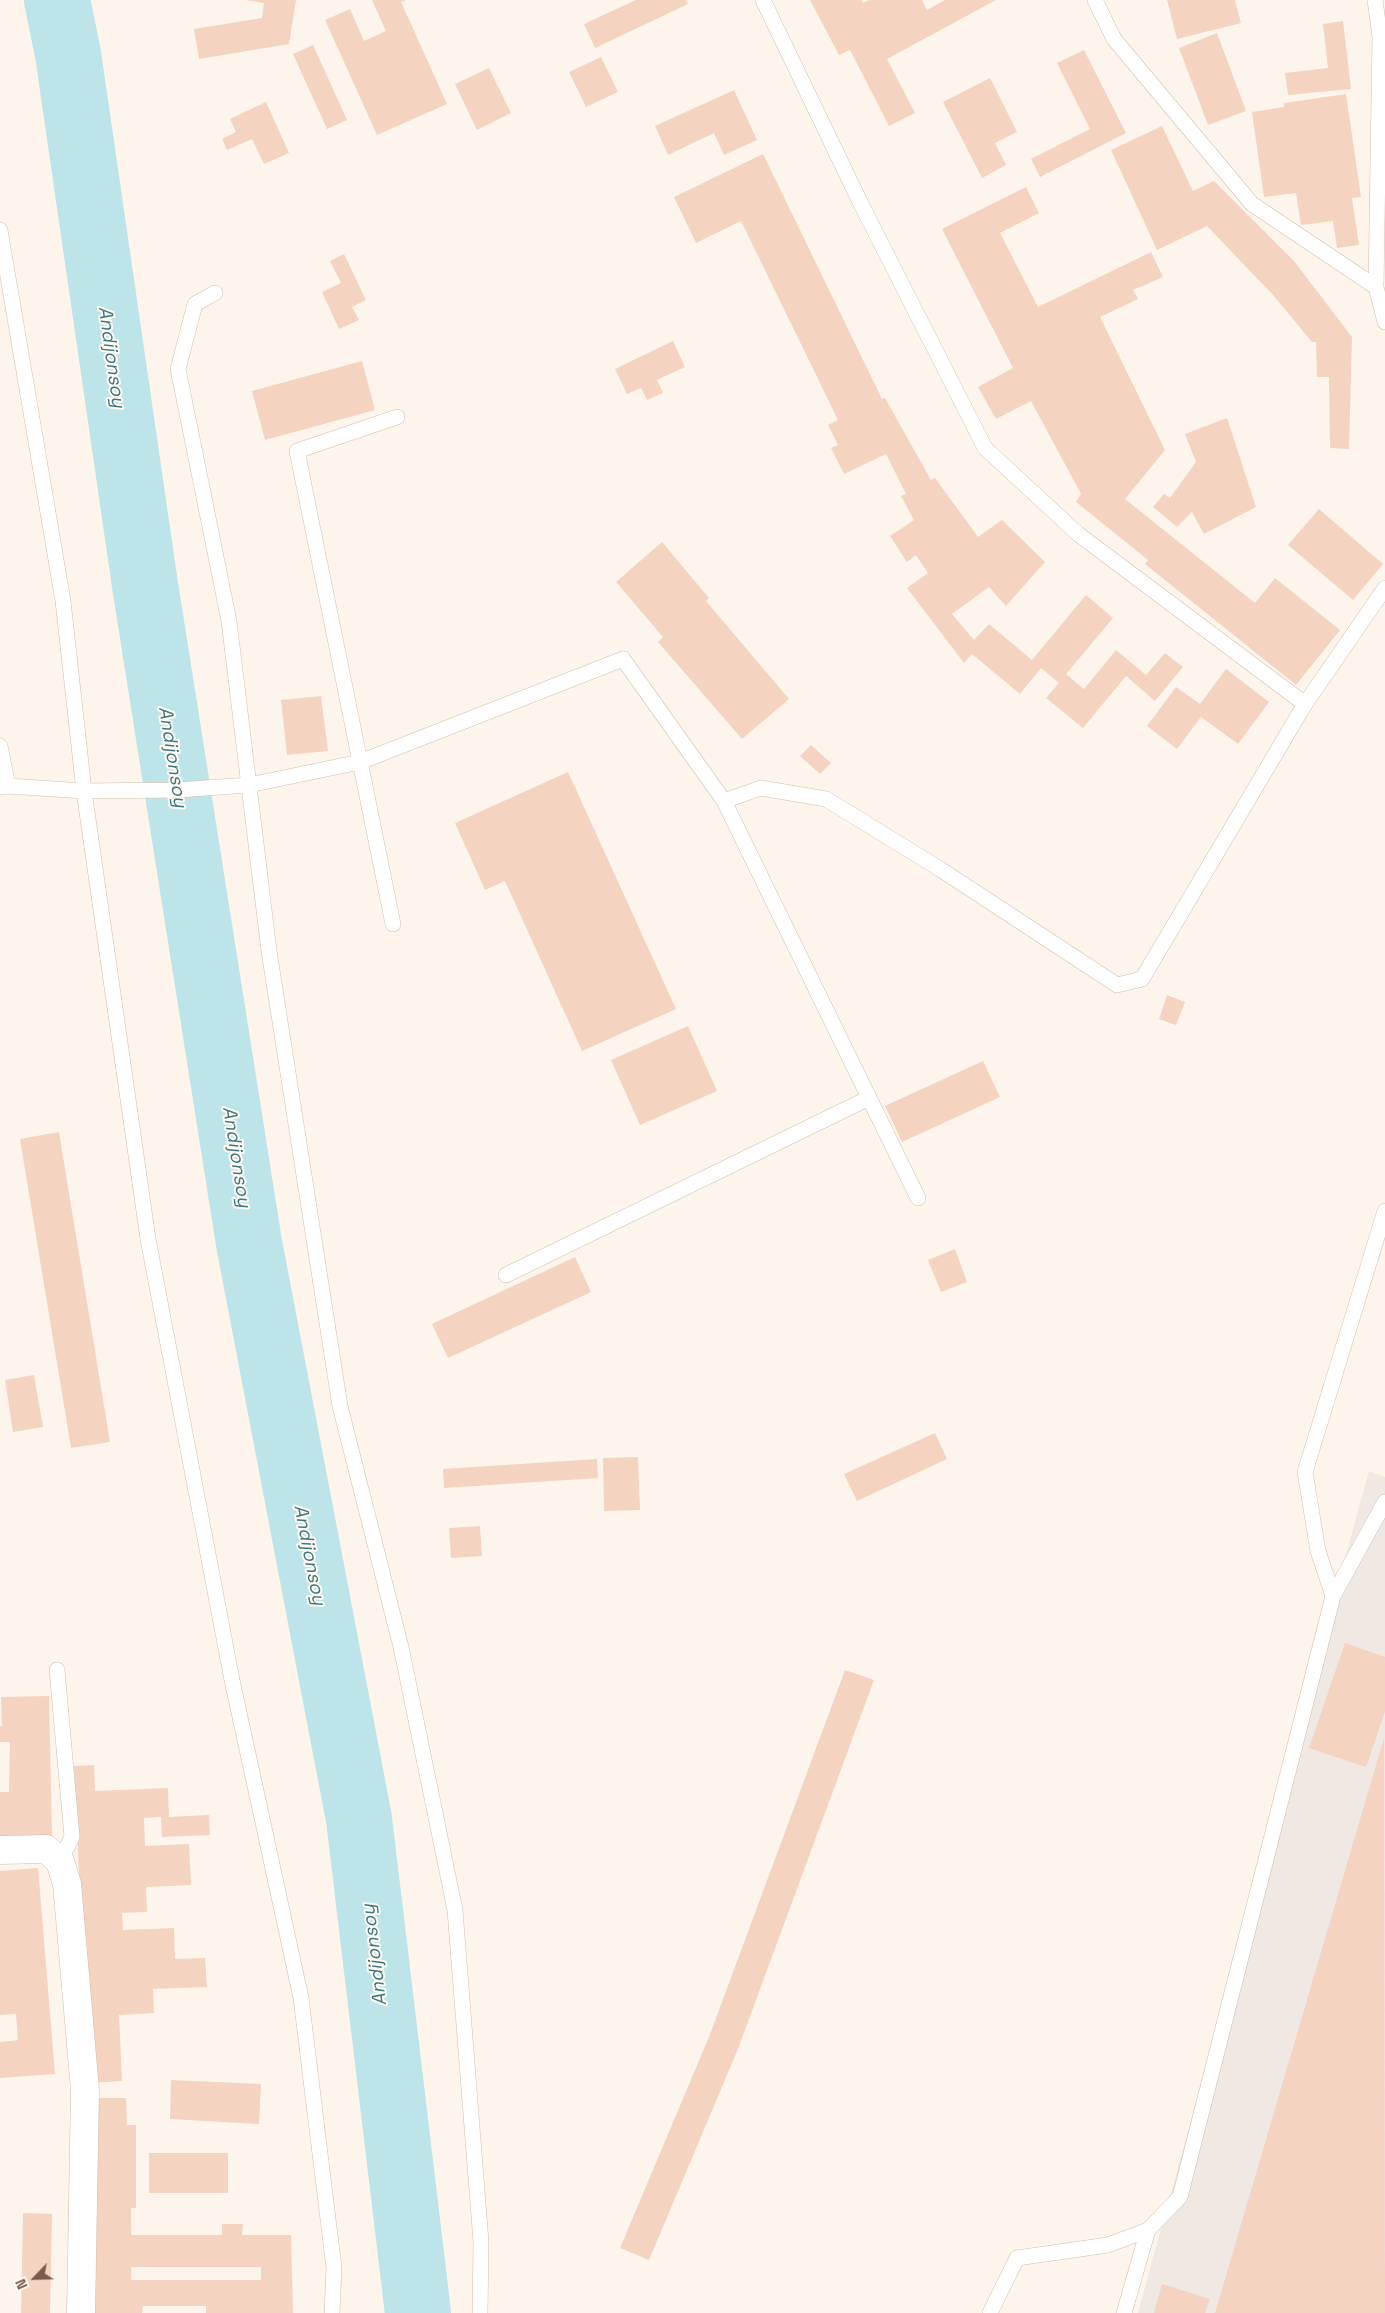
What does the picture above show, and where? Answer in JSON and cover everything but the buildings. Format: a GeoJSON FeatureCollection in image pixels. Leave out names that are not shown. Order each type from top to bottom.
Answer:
{"type":"FeatureCollection","features":[{"type":"Feature","properties":{"kind":"street"},"geometry":{"type":"LineString","coordinates":[[0,1850],[46,1849],[60,1861],[67,1884],[85,2090],[81,2313]]}},
{"type":"Feature","properties":{"kind":"lane"},"geometry":{"type":"LineString","coordinates":[[763,0],[861,204],[985,448],[1078,534],[1305,704]]}},
{"type":"Feature","properties":{"kind":"lane"},"geometry":{"type":"LineString","coordinates":[[1095,0],[1114,39],[1252,204],[1376,287]]}},
{"type":"Feature","properties":{"kind":"lane"},"geometry":{"type":"LineString","coordinates":[[1375,0],[1380,37],[1376,287],[1385,322]]}},
{"type":"Feature","properties":{"kind":"lane"},"geometry":{"type":"LineString","coordinates":[[0,230],[63,601],[84,791],[148,1239],[232,1680],[301,1998],[334,2268],[332,2313]]}},
{"type":"Feature","properties":{"kind":"lane"},"geometry":{"type":"LineString","coordinates":[[215,294],[195,304],[178,369],[229,621],[268,951],[340,1406],[401,1647],[455,1910],[481,2242],[480,2313]]}},
{"type":"Feature","properties":{"kind":"lane"},"geometry":{"type":"LineString","coordinates":[[393,924],[297,451],[397,418]]}},
{"type":"Feature","properties":{"kind":"lane"},"geometry":{"type":"LineString","coordinates":[[724,801],[761,788],[826,799],[940,869],[1117,985],[1142,979],[1305,704],[1385,588]]}},
{"type":"Feature","properties":{"kind":"lane"},"geometry":{"type":"LineString","coordinates":[[0,746],[4,786],[84,791],[177,790],[249,785],[360,762],[623,659],[724,801],[918,1198]]}},
{"type":"Feature","properties":{"kind":"lane"},"geometry":{"type":"LineString","coordinates":[[506,1275],[869,1098]]}},
{"type":"Feature","properties":{"kind":"lane"},"geometry":{"type":"LineString","coordinates":[[1333,1596],[1318,1551],[1305,1472],[1385,1211]]}},
{"type":"Feature","properties":{"kind":"lane"},"geometry":{"type":"LineString","coordinates":[[990,2313],[1017,2258],[1108,2245],[1148,2230],[1180,2197],[1333,1596],[1385,1502]]}},
{"type":"Feature","properties":{"kind":"lane"},"geometry":{"type":"LineString","coordinates":[[58,1670],[72,1838],[60,1861]]}},
{"type":"Feature","properties":{"kind":"lane"},"geometry":{"type":"LineString","coordinates":[[1124,2313],[1148,2230]]}},
{"type":"Feature","properties":{"kind":"shaded area"},"geometry":{"type":"Polygon","coordinates":[[[1369,1471],[1385,1477],[1385,2313],[1138,2313],[1369,1471]]]}},
{"type":"Feature","properties":{"kind":"waterway","name":"Andijonsoy"},"geometry":{"type":"LineString","coordinates":[[57,0],[68,54],[145,585],[249,1243],[359,1819],[418,2313]]}}]}
